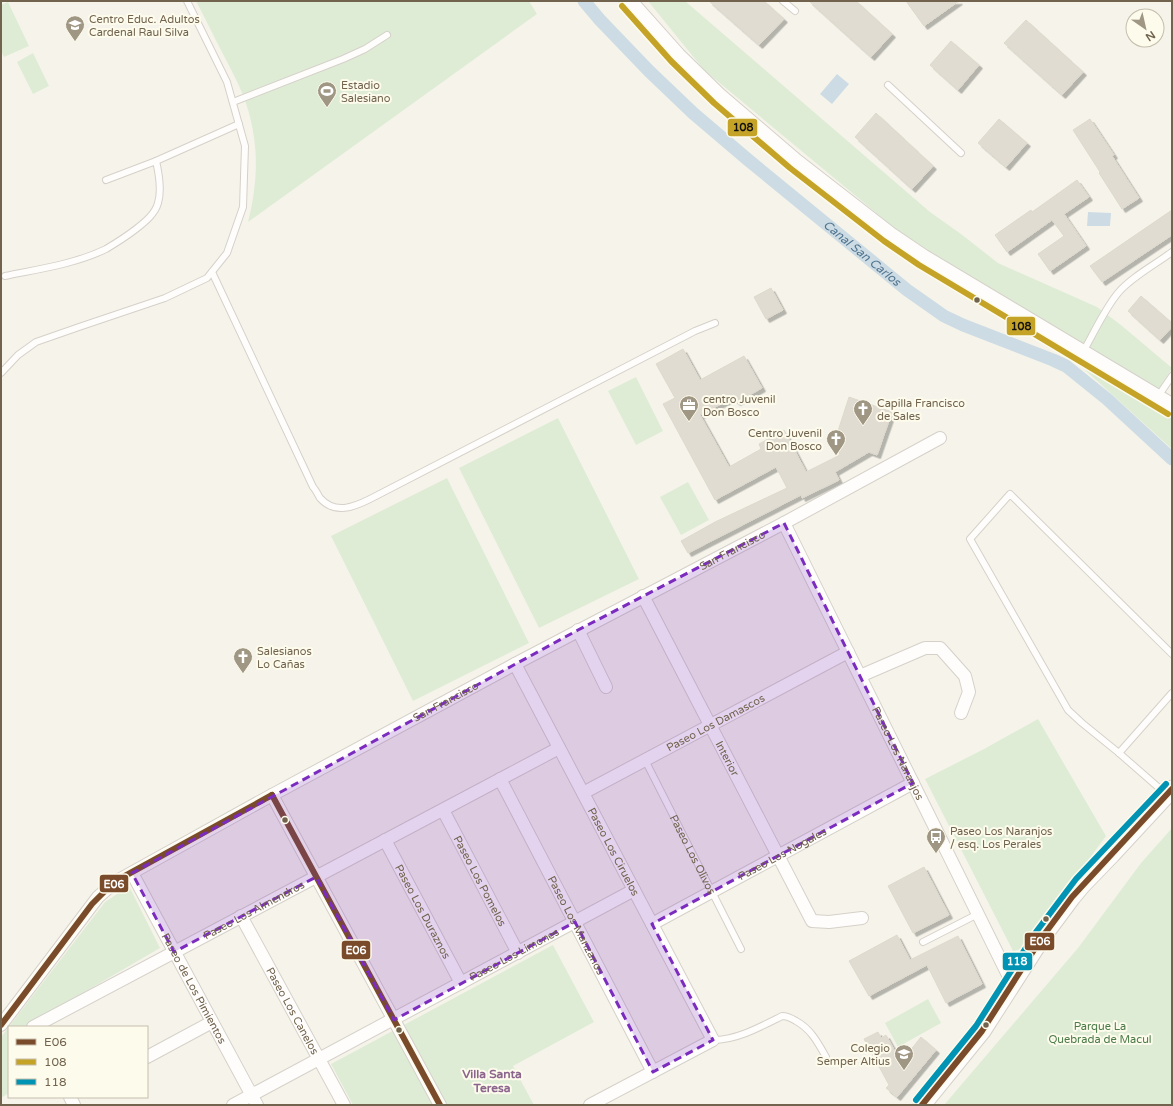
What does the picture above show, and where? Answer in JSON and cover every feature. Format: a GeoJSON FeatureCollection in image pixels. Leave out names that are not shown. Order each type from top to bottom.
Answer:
{"type":"FeatureCollection","features":[{"type":"Feature","properties":{"kind":"main road"},"geometry":{"type":"LineString","coordinates":[[628,1],[677,56],[708,87],[795,162],[889,235],[923,258],[1172,407]]}},
{"type":"Feature","properties":{"kind":"main road"},"geometry":{"type":"LineString","coordinates":[[922,1105],[982,1031],[1043,936],[1072,897],[1170,792]]}},
{"type":"Feature","properties":{"kind":"street","name":"San Francisco"},"geometry":{"type":"LineString","coordinates":[[1,1025],[98,897],[115,882],[272,795],[578,630],[784,524],[940,438]]}},
{"type":"Feature","properties":{"kind":"street","name":"Paseo Los Naranjos"},"geometry":{"type":"LineString","coordinates":[[784,524],[1012,983]]}},
{"type":"Feature","properties":{"kind":"street","name":"Interior"},"geometry":{"type":"LineString","coordinates":[[643,596],[812,921],[829,922],[862,918]]}},
{"type":"Feature","properties":{"kind":"street"},"geometry":{"type":"LineString","coordinates":[[578,630],[606,687]]}},
{"type":"Feature","properties":{"kind":"street"},"geometry":{"type":"LineString","coordinates":[[860,676],[925,648],[940,648],[965,676],[969,692],[960,713]]}},
{"type":"Feature","properties":{"kind":"street","name":"Paseo Los Damascos"},"geometry":{"type":"LineString","coordinates":[[583,793],[848,652]]}},
{"type":"Feature","properties":{"kind":"street","name":"Paseo Los Ciruelos"},"geometry":{"type":"LineString","coordinates":[[515,664],[713,1040]]}},
{"type":"Feature","properties":{"kind":"street","name":"Paseo Los Almendros"},"geometry":{"type":"LineString","coordinates":[[35,1026],[559,748]]}},
{"type":"Feature","properties":{"kind":"street","name":"Paseo Los Manzanos"},"geometry":{"type":"LineString","coordinates":[[500,779],[653,1072]]}},
{"type":"Feature","properties":{"kind":"street","name":"Paseo Los Nogales"},"geometry":{"type":"LineString","coordinates":[[652,924],[913,783]]}},
{"type":"Feature","properties":{"kind":"street"},"geometry":{"type":"LineString","coordinates":[[272,795],[440,1105]]}},
{"type":"Feature","properties":{"kind":"street","name":"Paseo Los Pomelos"},"geometry":{"type":"LineString","coordinates":[[442,810],[518,953]]}},
{"type":"Feature","properties":{"kind":"street","name":"Paseo Los Duraznos"},"geometry":{"type":"LineString","coordinates":[[385,840],[461,984]]}},
{"type":"Feature","properties":{"kind":"street","name":"Paseo de Los Pimientos"},"geometry":{"type":"LineString","coordinates":[[132,873],[254,1100]]}},
{"type":"Feature","properties":{"kind":"street","name":"Paseo Los Limones"},"geometry":{"type":"LineString","coordinates":[[233,1105],[254,1100],[319,1059],[634,890]]}},
{"type":"Feature","properties":{"kind":"street","name":"Paseo Los Canelos"},"geometry":{"type":"LineString","coordinates":[[241,916],[344,1105]]}},
{"type":"Feature","properties":{"kind":"street"},"geometry":{"type":"LineString","coordinates":[[148,1056],[212,1022]]}},
{"type":"Feature","properties":{"kind":"street"},"geometry":{"type":"LineString","coordinates":[[590,1105],[713,1040]]}},
{"type":"Feature","properties":{"kind":"lane"},"geometry":{"type":"LineString","coordinates":[[1,373],[18,355],[36,342],[165,298],[207,278],[227,253],[243,208],[245,146],[227,82],[187,1]]}},
{"type":"Feature","properties":{"kind":"lane"},"geometry":{"type":"LineString","coordinates":[[784,1],[795,11]]}},
{"type":"Feature","properties":{"kind":"lane"},"geometry":{"type":"LineString","coordinates":[[233,102],[343,59],[365,49],[386,35]]}},
{"type":"Feature","properties":{"kind":"lane"},"geometry":{"type":"LineString","coordinates":[[888,85],[961,153]]}},
{"type":"Feature","properties":{"kind":"lane"},"geometry":{"type":"LineString","coordinates":[[106,180],[156,161],[239,124]]}},
{"type":"Feature","properties":{"kind":"lane"},"geometry":{"type":"LineString","coordinates":[[5,276],[57,265],[106,249],[143,224],[154,212],[158,203],[159,176],[156,161]]}},
{"type":"Feature","properties":{"kind":"lane"},"geometry":{"type":"LineString","coordinates":[[1082,353],[1118,292],[1172,252]]}},
{"type":"Feature","properties":{"kind":"lane"},"geometry":{"type":"LineString","coordinates":[[212,272],[320,498],[328,505],[345,508],[354,507],[370,500],[695,331],[715,323]]}},
{"type":"Feature","properties":{"kind":"lane"},"geometry":{"type":"LineString","coordinates":[[1161,392],[1172,376]]}},
{"type":"Feature","properties":{"kind":"lane"},"geometry":{"type":"LineString","coordinates":[[1170,792],[1119,753],[1068,710],[970,539],[1010,494],[1172,654]]}},
{"type":"Feature","properties":{"kind":"lane"},"geometry":{"type":"LineString","coordinates":[[1119,753],[1172,693]]}},
{"type":"Feature","properties":{"kind":"lane","name":"Paseo Los Olivos"},"geometry":{"type":"LineString","coordinates":[[645,760],[741,949]]}},
{"type":"Feature","properties":{"kind":"lane"},"geometry":{"type":"LineString","coordinates":[[923,942],[978,914]]}},
{"type":"Feature","properties":{"kind":"lane"},"geometry":{"type":"LineString","coordinates":[[713,1040],[722,1040],[743,1034],[782,1016],[787,1016],[803,1024],[810,1031],[826,1057]]}},
{"type":"Feature","properties":{"kind":"highlighted area"},"geometry":{"type":"Polygon","coordinates":[[[784,523],[913,783],[652,924],[713,1040],[653,1072],[575,922],[394,1020],[316,877],[174,952],[132,873],[578,630],[784,523]]]}},
{"type":"Feature","properties":{"kind":"green space","name":"Estadio Salesiano"},"geometry":{"type":"Polygon","coordinates":[[[196,1],[529,1],[537,14],[248,222],[256,170],[255,143],[250,117],[239,87],[196,1]]]}},
{"type":"Feature","properties":{"kind":"green space"},"geometry":{"type":"Polygon","coordinates":[[[648,1],[685,1],[930,212],[998,263],[1097,307],[1121,325],[1172,368],[1158,391],[967,275],[898,231],[704,70],[648,1]]]}},
{"type":"Feature","properties":{"kind":"green space"},"geometry":{"type":"Polygon","coordinates":[[[8,2],[29,46],[4,57],[1,51],[1,5],[8,2]]]}},
{"type":"Feature","properties":{"kind":"green space"},"geometry":{"type":"Polygon","coordinates":[[[33,53],[49,86],[33,94],[17,62],[33,53]]]}},
{"type":"Feature","properties":{"kind":"green space"},"geometry":{"type":"Polygon","coordinates":[[[1076,356],[1172,413],[1172,449],[1073,359],[1076,356]]]}},
{"type":"Feature","properties":{"kind":"green space"},"geometry":{"type":"Polygon","coordinates":[[[636,377],[663,431],[636,445],[608,391],[636,377]]]}},
{"type":"Feature","properties":{"kind":"green space"},"geometry":{"type":"Polygon","coordinates":[[[558,418],[639,579],[539,628],[459,468],[558,418]]]}},
{"type":"Feature","properties":{"kind":"green space"},"geometry":{"type":"Polygon","coordinates":[[[447,478],[529,643],[413,701],[331,536],[447,478]]]}},
{"type":"Feature","properties":{"kind":"green space"},"geometry":{"type":"Polygon","coordinates":[[[688,482],[709,520],[681,535],[660,497],[688,482]]]}},
{"type":"Feature","properties":{"kind":"green space"},"geometry":{"type":"Polygon","coordinates":[[[1038,719],[1106,836],[1022,949],[1013,951],[925,779],[1038,719]]]}},
{"type":"Feature","properties":{"kind":"green space","name":"Parque La Quebrada de Macul"},"geometry":{"type":"Polygon","coordinates":[[[1172,828],[1172,1105],[944,1105],[1078,948],[1141,863],[1172,828]]]}},
{"type":"Feature","properties":{"kind":"green space"},"geometry":{"type":"Polygon","coordinates":[[[129,886],[160,948],[26,1026],[9,1026],[105,902],[129,886]]]}},
{"type":"Feature","properties":{"kind":"green space"},"geometry":{"type":"Polygon","coordinates":[[[553,945],[594,1022],[513,1066],[534,1105],[353,1105],[331,1064],[553,945]]]}},
{"type":"Feature","properties":{"kind":"green space"},"geometry":{"type":"Polygon","coordinates":[[[928,999],[941,1023],[898,1047],[885,1023],[928,999]]]}},
{"type":"Feature","properties":{"kind":"green space"},"geometry":{"type":"Polygon","coordinates":[[[8,1028],[8,1094],[1,1098],[1,1037],[8,1028]]]}},
{"type":"Feature","properties":{"kind":"shaded area"},"geometry":{"type":"Polygon","coordinates":[[[837,74],[849,84],[832,104],[820,94],[837,74]]]}},
{"type":"Feature","properties":{"kind":"shaded area"},"geometry":{"type":"Polygon","coordinates":[[[1088,212],[1111,213],[1110,226],[1087,226],[1088,212]]]}},
{"type":"Feature","properties":{"kind":"building"},"geometry":{"type":"Polygon","coordinates":[[[709,1],[764,1],[784,19],[759,45],[709,1]]]}},
{"type":"Feature","properties":{"kind":"building"},"geometry":{"type":"Polygon","coordinates":[[[809,1],[856,1],[892,34],[871,57],[809,1]]]}},
{"type":"Feature","properties":{"kind":"building"},"geometry":{"type":"Polygon","coordinates":[[[906,1],[959,1],[924,26],[906,1]]]}},
{"type":"Feature","properties":{"kind":"building"},"geometry":{"type":"Polygon","coordinates":[[[1026,20],[1083,72],[1062,95],[1004,43],[1026,20]]]}},
{"type":"Feature","properties":{"kind":"building"},"geometry":{"type":"Polygon","coordinates":[[[951,41],[979,65],[958,90],[930,65],[951,41]]]}},
{"type":"Feature","properties":{"kind":"building"},"geometry":{"type":"Polygon","coordinates":[[[876,113],[933,166],[912,189],[855,137],[876,113]]]}},
{"type":"Feature","properties":{"kind":"building"},"geometry":{"type":"Polygon","coordinates":[[[999,119],[1027,143],[1006,167],[978,143],[999,119]]]}},
{"type":"Feature","properties":{"kind":"building"},"geometry":{"type":"Polygon","coordinates":[[[1090,119],[1114,155],[1112,156],[1139,198],[1122,209],[1073,130],[1090,119]]]}},
{"type":"Feature","properties":{"kind":"building"},"geometry":{"type":"Polygon","coordinates":[[[1077,180],[1089,197],[1064,214],[1086,246],[1050,271],[1038,254],[1064,236],[1052,220],[1007,252],[995,235],[1031,210],[1032,212],[1077,180]]]}},
{"type":"Feature","properties":{"kind":"building"},"geometry":{"type":"Polygon","coordinates":[[[1172,210],[1172,235],[1102,282],[1090,266],[1172,210]]]}},
{"type":"Feature","properties":{"kind":"building"},"geometry":{"type":"Polygon","coordinates":[[[771,288],[783,310],[766,319],[754,297],[771,288]]]}},
{"type":"Feature","properties":{"kind":"building"},"geometry":{"type":"Polygon","coordinates":[[[1141,296],[1172,323],[1172,327],[1160,340],[1128,311],[1141,296]]]}},
{"type":"Feature","properties":{"kind":"building"},"geometry":{"type":"Polygon","coordinates":[[[683,349],[700,380],[744,356],[762,388],[737,402],[732,398],[700,415],[729,467],[761,449],[759,444],[784,430],[806,472],[840,455],[834,443],[849,397],[892,412],[877,455],[869,452],[835,472],[839,480],[802,498],[801,495],[688,553],[681,541],[715,522],[787,488],[776,467],[715,500],[663,404],[675,398],[656,364],[683,349]]]}},
{"type":"Feature","properties":{"kind":"building"},"geometry":{"type":"Polygon","coordinates":[[[924,867],[949,915],[913,933],[888,886],[924,867]]]}},
{"type":"Feature","properties":{"kind":"building"},"geometry":{"type":"Polygon","coordinates":[[[897,935],[910,960],[958,936],[982,984],[946,1003],[927,965],[869,996],[849,961],[897,935]]]}},
{"type":"Feature","properties":{"kind":"building"},"geometry":{"type":"Polygon","coordinates":[[[878,1032],[881,1038],[886,1035],[901,1062],[921,1037],[936,1050],[897,1097],[886,1088],[889,1085],[864,1039],[878,1032]]]}},
{"type":"Feature","properties":{"kind":"waterway","name":"Canal San Carlos"},"geometry":{"type":"LineString","coordinates":[[584,1],[600,20],[649,71],[693,113],[907,290],[944,316],[1066,366],[1107,399],[1172,459]]}},
{"type":"Feature","properties":{"kind":"transit line","name":"108"},"geometry":{"type":"LineString","coordinates":[[622,6],[671,61],[714,103],[790,168],[884,241],[919,265],[1168,414]]}},
{"type":"Feature","properties":{"kind":"transit line","name":"118"},"geometry":{"type":"LineString","coordinates":[[916,1100],[976,1026],[1036,932],[1076,879],[1166,784]]}},
{"type":"Feature","properties":{"kind":"transit line","name":"E06"},"geometry":{"type":"LineString","coordinates":[[922,1105],[982,1031],[1043,936],[1072,897],[1172,789]]}},
{"type":"Feature","properties":{"kind":"transit line","name":"E06"},"geometry":{"type":"LineString","coordinates":[[272,795],[440,1105]]}},
{"type":"Feature","properties":{"kind":"transit line","name":"E06"},"geometry":{"type":"LineString","coordinates":[[1,1025],[92,904],[106,890],[123,877],[272,795]]}},
{"type":"Feature","properties":{"kind":"place","name":"Centro Educ. Adultos Cardenal Raul Silva"},"geometry":{"type":"Point","coordinates":[75,42]}},
{"type":"Feature","properties":{"kind":"place","name":"Estadio Salesiano"},"geometry":{"type":"Point","coordinates":[327,108]}},
{"type":"Feature","properties":{"kind":"place","name":"centro Juvenil Don Bosco"},"geometry":{"type":"Point","coordinates":[689,422]}},
{"type":"Feature","properties":{"kind":"place","name":"Capilla Francisco de Sales"},"geometry":{"type":"Point","coordinates":[863,426]}},
{"type":"Feature","properties":{"kind":"place","name":"Centro Juvenil Don Bosco"},"geometry":{"type":"Point","coordinates":[836,456]}},
{"type":"Feature","properties":{"kind":"place","name":"Salesianos Lo Cañas"},"geometry":{"type":"Point","coordinates":[243,674]}},
{"type":"Feature","properties":{"kind":"place","name":"Paseo Los Naranjos / esq. Los Perales"},"geometry":{"type":"Point","coordinates":[936,854]}},
{"type":"Feature","properties":{"kind":"place","name":"Colegio Semper Altius"},"geometry":{"type":"Point","coordinates":[904,1071]}},
{"type":"Feature","properties":{"kind":"district","name":"Villa Santa Teresa"},"geometry":{"type":"Point","coordinates":[492,1081]}}]}
